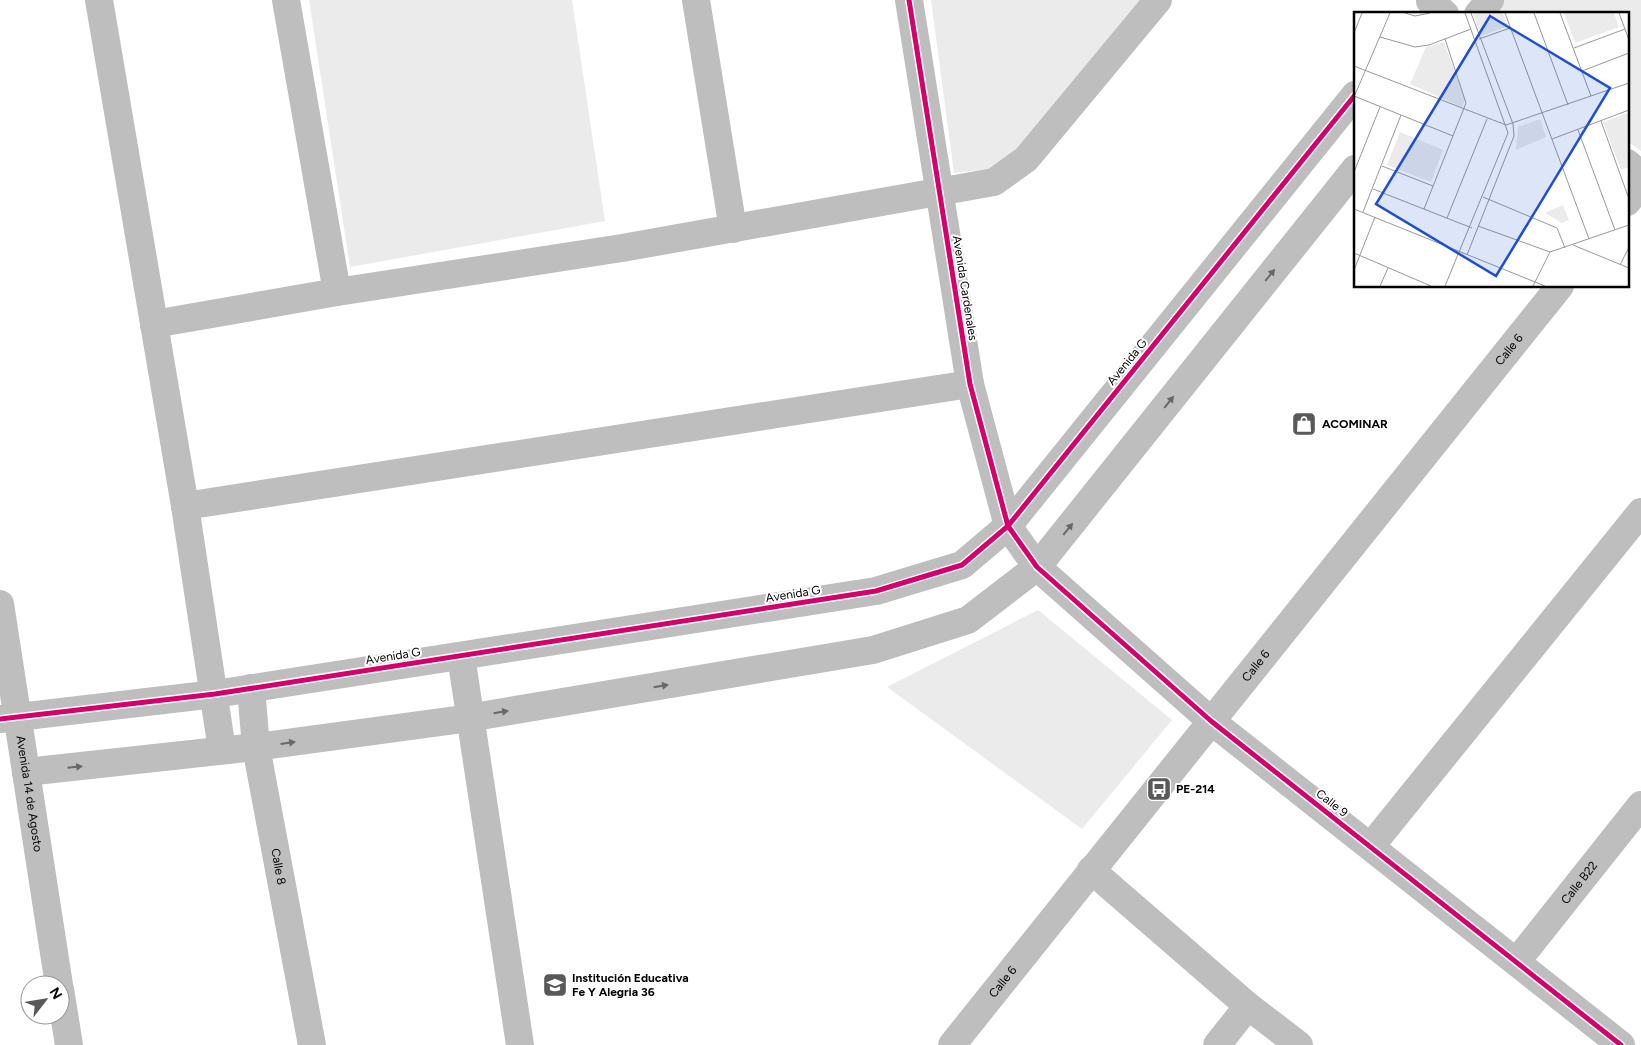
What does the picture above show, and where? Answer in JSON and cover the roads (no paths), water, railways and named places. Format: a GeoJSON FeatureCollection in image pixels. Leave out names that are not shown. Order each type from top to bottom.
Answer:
{"type":"FeatureCollection","features":[{"type":"Feature","properties":{"kind":"street"},"geometry":{"type":"LineString","coordinates":[[99,0],[185,506],[222,750]]}},
{"type":"Feature","properties":{"kind":"street"},"geometry":{"type":"LineString","coordinates":[[286,0],[337,292]]}},
{"type":"Feature","properties":{"kind":"street"},"geometry":{"type":"LineString","coordinates":[[696,0],[733,229]]}},
{"type":"Feature","properties":{"kind":"street","name":"Avenida Cardenales"},"geometry":{"type":"LineString","coordinates":[[909,0],[970,384],[1008,526],[1037,567]]}},
{"type":"Feature","properties":{"kind":"street"},"geometry":{"type":"LineString","coordinates":[[154,324],[337,292],[622,248],[994,182],[1026,159],[1158,0]]}},
{"type":"Feature","properties":{"kind":"street"},"geometry":{"type":"LineString","coordinates":[[1480,12],[1490,0]]}},
{"type":"Feature","properties":{"kind":"street","name":"Avenida G"},"geometry":{"type":"LineString","coordinates":[[9,718],[215,694],[876,591],[962,565],[1008,526],[1354,96]]}},
{"type":"Feature","properties":{"kind":"street"},"geometry":{"type":"LineString","coordinates":[[1628,165],[1641,175]]}},
{"type":"Feature","properties":{"kind":"street"},"geometry":{"type":"LineString","coordinates":[[26,772],[256,747],[470,718],[873,650],[968,620],[1037,567],[1354,170]]}},
{"type":"Feature","properties":{"kind":"street"},"geometry":{"type":"LineString","coordinates":[[1628,201],[1641,185]]}},
{"type":"Feature","properties":{"kind":"street","name":"Calle 6"},"geometry":{"type":"LineString","coordinates":[[952,1045],[1558,288]]}},
{"type":"Feature","properties":{"kind":"street"},"geometry":{"type":"LineString","coordinates":[[185,506],[970,384]]}},
{"type":"Feature","properties":{"kind":"street"},"geometry":{"type":"LineString","coordinates":[[1371,846],[1641,512]]}},
{"type":"Feature","properties":{"kind":"street","name":"Calle 9"},"geometry":{"type":"LineString","coordinates":[[1037,567],[1211,720],[1518,961],[1621,1045]]}},
{"type":"Feature","properties":{"kind":"street","name":"Avenida 14 de Agosto"},"geometry":{"type":"LineString","coordinates":[[0,604],[9,718],[26,772],[58,975]]}},
{"type":"Feature","properties":{"kind":"street"},"geometry":{"type":"LineString","coordinates":[[461,656],[520,1045]]}},
{"type":"Feature","properties":{"kind":"street","name":"Calle 8"},"geometry":{"type":"LineString","coordinates":[[251,688],[256,747],[312,1045]]}},
{"type":"Feature","properties":{"kind":"street","name":"Calle B22"},"geometry":{"type":"LineString","coordinates":[[1518,961],[1641,805]]}},
{"type":"Feature","properties":{"kind":"street"},"geometry":{"type":"LineString","coordinates":[[1091,870],[1248,1006],[1299,1045]]}},
{"type":"Feature","properties":{"kind":"street"},"geometry":{"type":"LineString","coordinates":[[1217,1045],[1248,1006]]}},
{"type":"Feature","properties":{"kind":"street","name":"Avenida 14 de Agosto"},"geometry":{"type":"LineString","coordinates":[[66,1025],[69,1045]]}},
{"type":"Feature","properties":{"kind":"place","name":"ACOMINAR"},"geometry":{"type":"Point","coordinates":[1304,424]}},
{"type":"Feature","properties":{"kind":"place","name":"PE-214"},"geometry":{"type":"Point","coordinates":[1159,789]}},
{"type":"Feature","properties":{"kind":"place","name":"Institución Educativa Fe Y Alegria 36"},"geometry":{"type":"Point","coordinates":[555,985]}}]}
